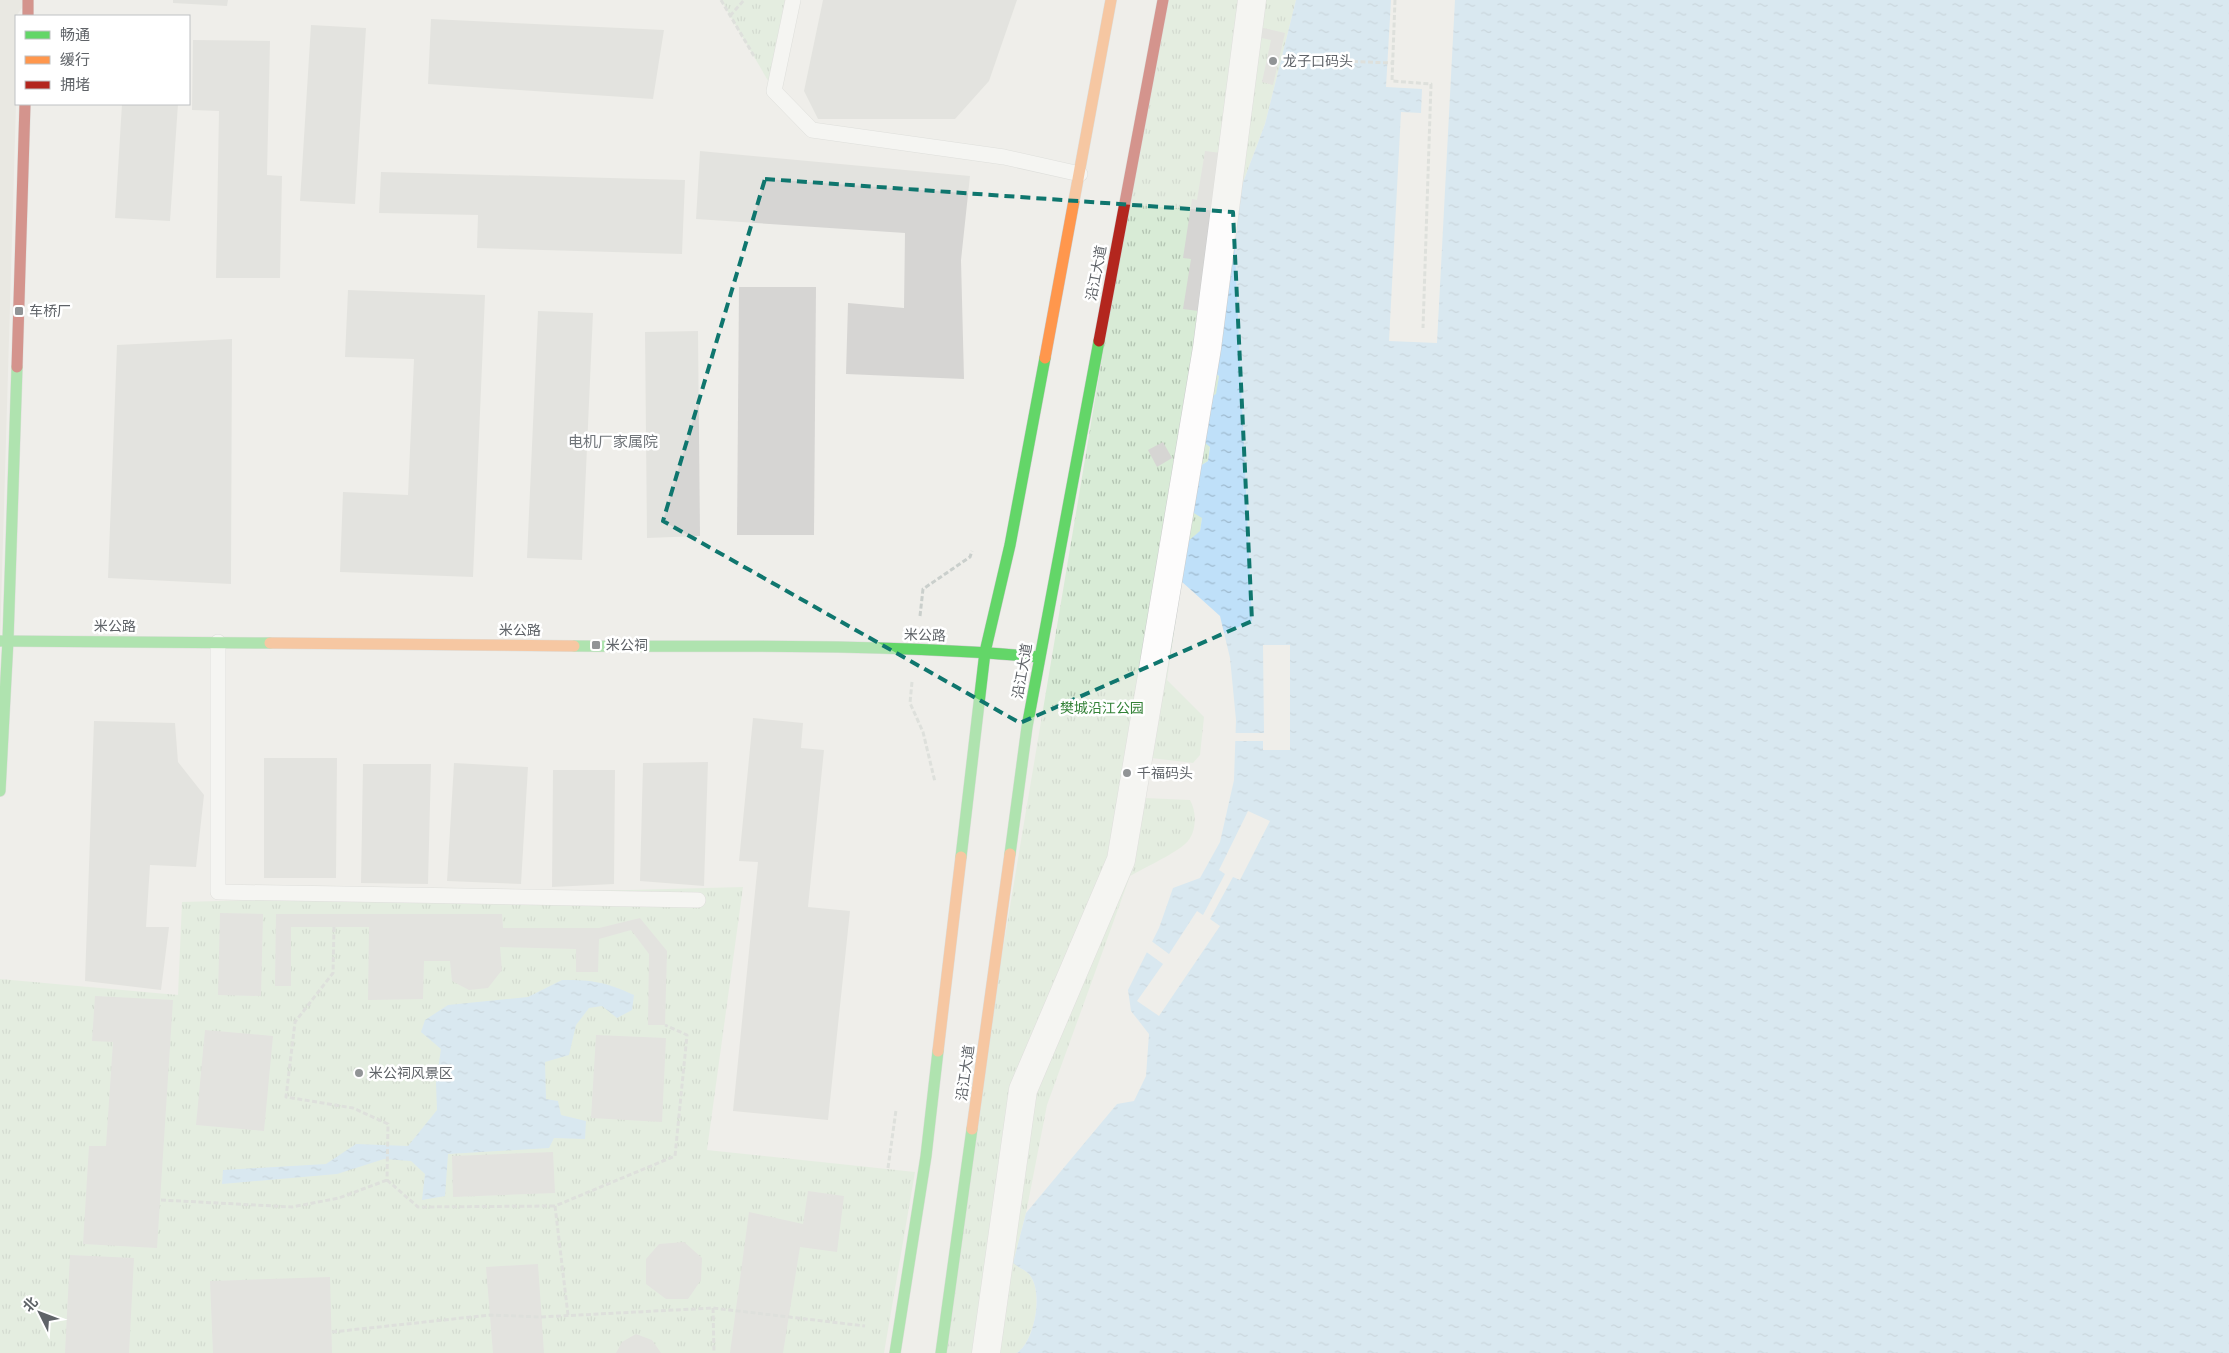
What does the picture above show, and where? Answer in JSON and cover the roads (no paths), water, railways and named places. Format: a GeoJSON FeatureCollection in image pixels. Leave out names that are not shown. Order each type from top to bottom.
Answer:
{"type":"FeatureCollection","features":[{"type":"Feature","properties":{"kind":"main road"},"geometry":{"type":"LineString","coordinates":[[28,0],[28,15]]}},
{"type":"Feature","properties":{"kind":"main road","name":"沿江大道"},"geometry":{"type":"LineString","coordinates":[[896,1353],[901,1306],[926,1156],[985,652],[1010,545],[1111,0]]}},
{"type":"Feature","properties":{"kind":"main road","name":"沿江大道"},"geometry":{"type":"LineString","coordinates":[[941,1353],[1020,772],[1039,657],[1162,0]]}},
{"type":"Feature","properties":{"kind":"main road"},"geometry":{"type":"LineString","coordinates":[[0,791],[25,105]]}},
{"type":"Feature","properties":{"kind":"main road","name":"米公路"},"geometry":{"type":"LineString","coordinates":[[4,640],[867,648],[985,652],[1039,657]]}},
{"type":"Feature","properties":{"kind":"street"},"geometry":{"type":"LineString","coordinates":[[986,1353],[1024,1090],[1121,860],[1207,348],[1252,0]]}},
{"type":"Feature","properties":{"kind":"lane"},"geometry":{"type":"LineString","coordinates":[[793,0],[774,91],[812,130],[1004,157],[1080,174]]}},
{"type":"Feature","properties":{"kind":"lane"},"geometry":{"type":"LineString","coordinates":[[218,642],[218,892],[698,900]]}},
{"type":"Feature","properties":{"kind":"water"},"geometry":{"type":"Polygon","coordinates":[[[1296,0],[2229,0],[2229,1353],[1017,1353],[1029,1338],[1037,1303],[1034,1282],[1029,1274],[1013,1263],[1026,1213],[1117,1104],[1134,1101],[1146,1076],[1149,1034],[1131,1011],[1128,990],[1159,928],[1173,888],[1200,878],[1220,842],[1234,780],[1236,720],[1230,658],[1220,616],[1181,581],[1187,542],[1200,531],[1202,518],[1189,510],[1197,468],[1208,461],[1210,447],[1199,438],[1205,400],[1216,394],[1219,376],[1209,369],[1239,193],[1265,124],[1296,0]]]}},
{"type":"Feature","properties":{"kind":"water"},"geometry":{"type":"Polygon","coordinates":[[[562,980],[599,983],[634,995],[632,1010],[617,1018],[602,1006],[589,1008],[576,1025],[569,1055],[545,1062],[546,1099],[558,1101],[561,1115],[586,1121],[585,1139],[554,1138],[549,1148],[448,1154],[445,1196],[422,1200],[425,1174],[411,1161],[384,1159],[337,1174],[222,1184],[223,1170],[326,1164],[356,1144],[408,1146],[437,1110],[436,1083],[441,1049],[421,1032],[425,1020],[448,1005],[528,997],[562,980]]]}},
{"type":"Feature","properties":{"kind":"place","name":"龙子口码头"},"geometry":{"type":"Point","coordinates":[1273,61]}},
{"type":"Feature","properties":{"kind":"place","name":"车桥厂"},"geometry":{"type":"Point","coordinates":[19,311]}},
{"type":"Feature","properties":{"kind":"place","name":"米公祠"},"geometry":{"type":"Point","coordinates":[596,645]}},
{"type":"Feature","properties":{"kind":"place","name":"千福码头"},"geometry":{"type":"Point","coordinates":[1127,773]}},
{"type":"Feature","properties":{"kind":"place","name":"米公祠风景区"},"geometry":{"type":"Point","coordinates":[359,1073]}},
{"type":"Feature","properties":{"kind":"district","name":"电机厂家属院"},"geometry":{"type":"Point","coordinates":[613,442]}},
{"type":"Feature","properties":{"kind":"park label","name":"樊城沿江公园"},"geometry":{"type":"Point","coordinates":[1102,708]}}]}
